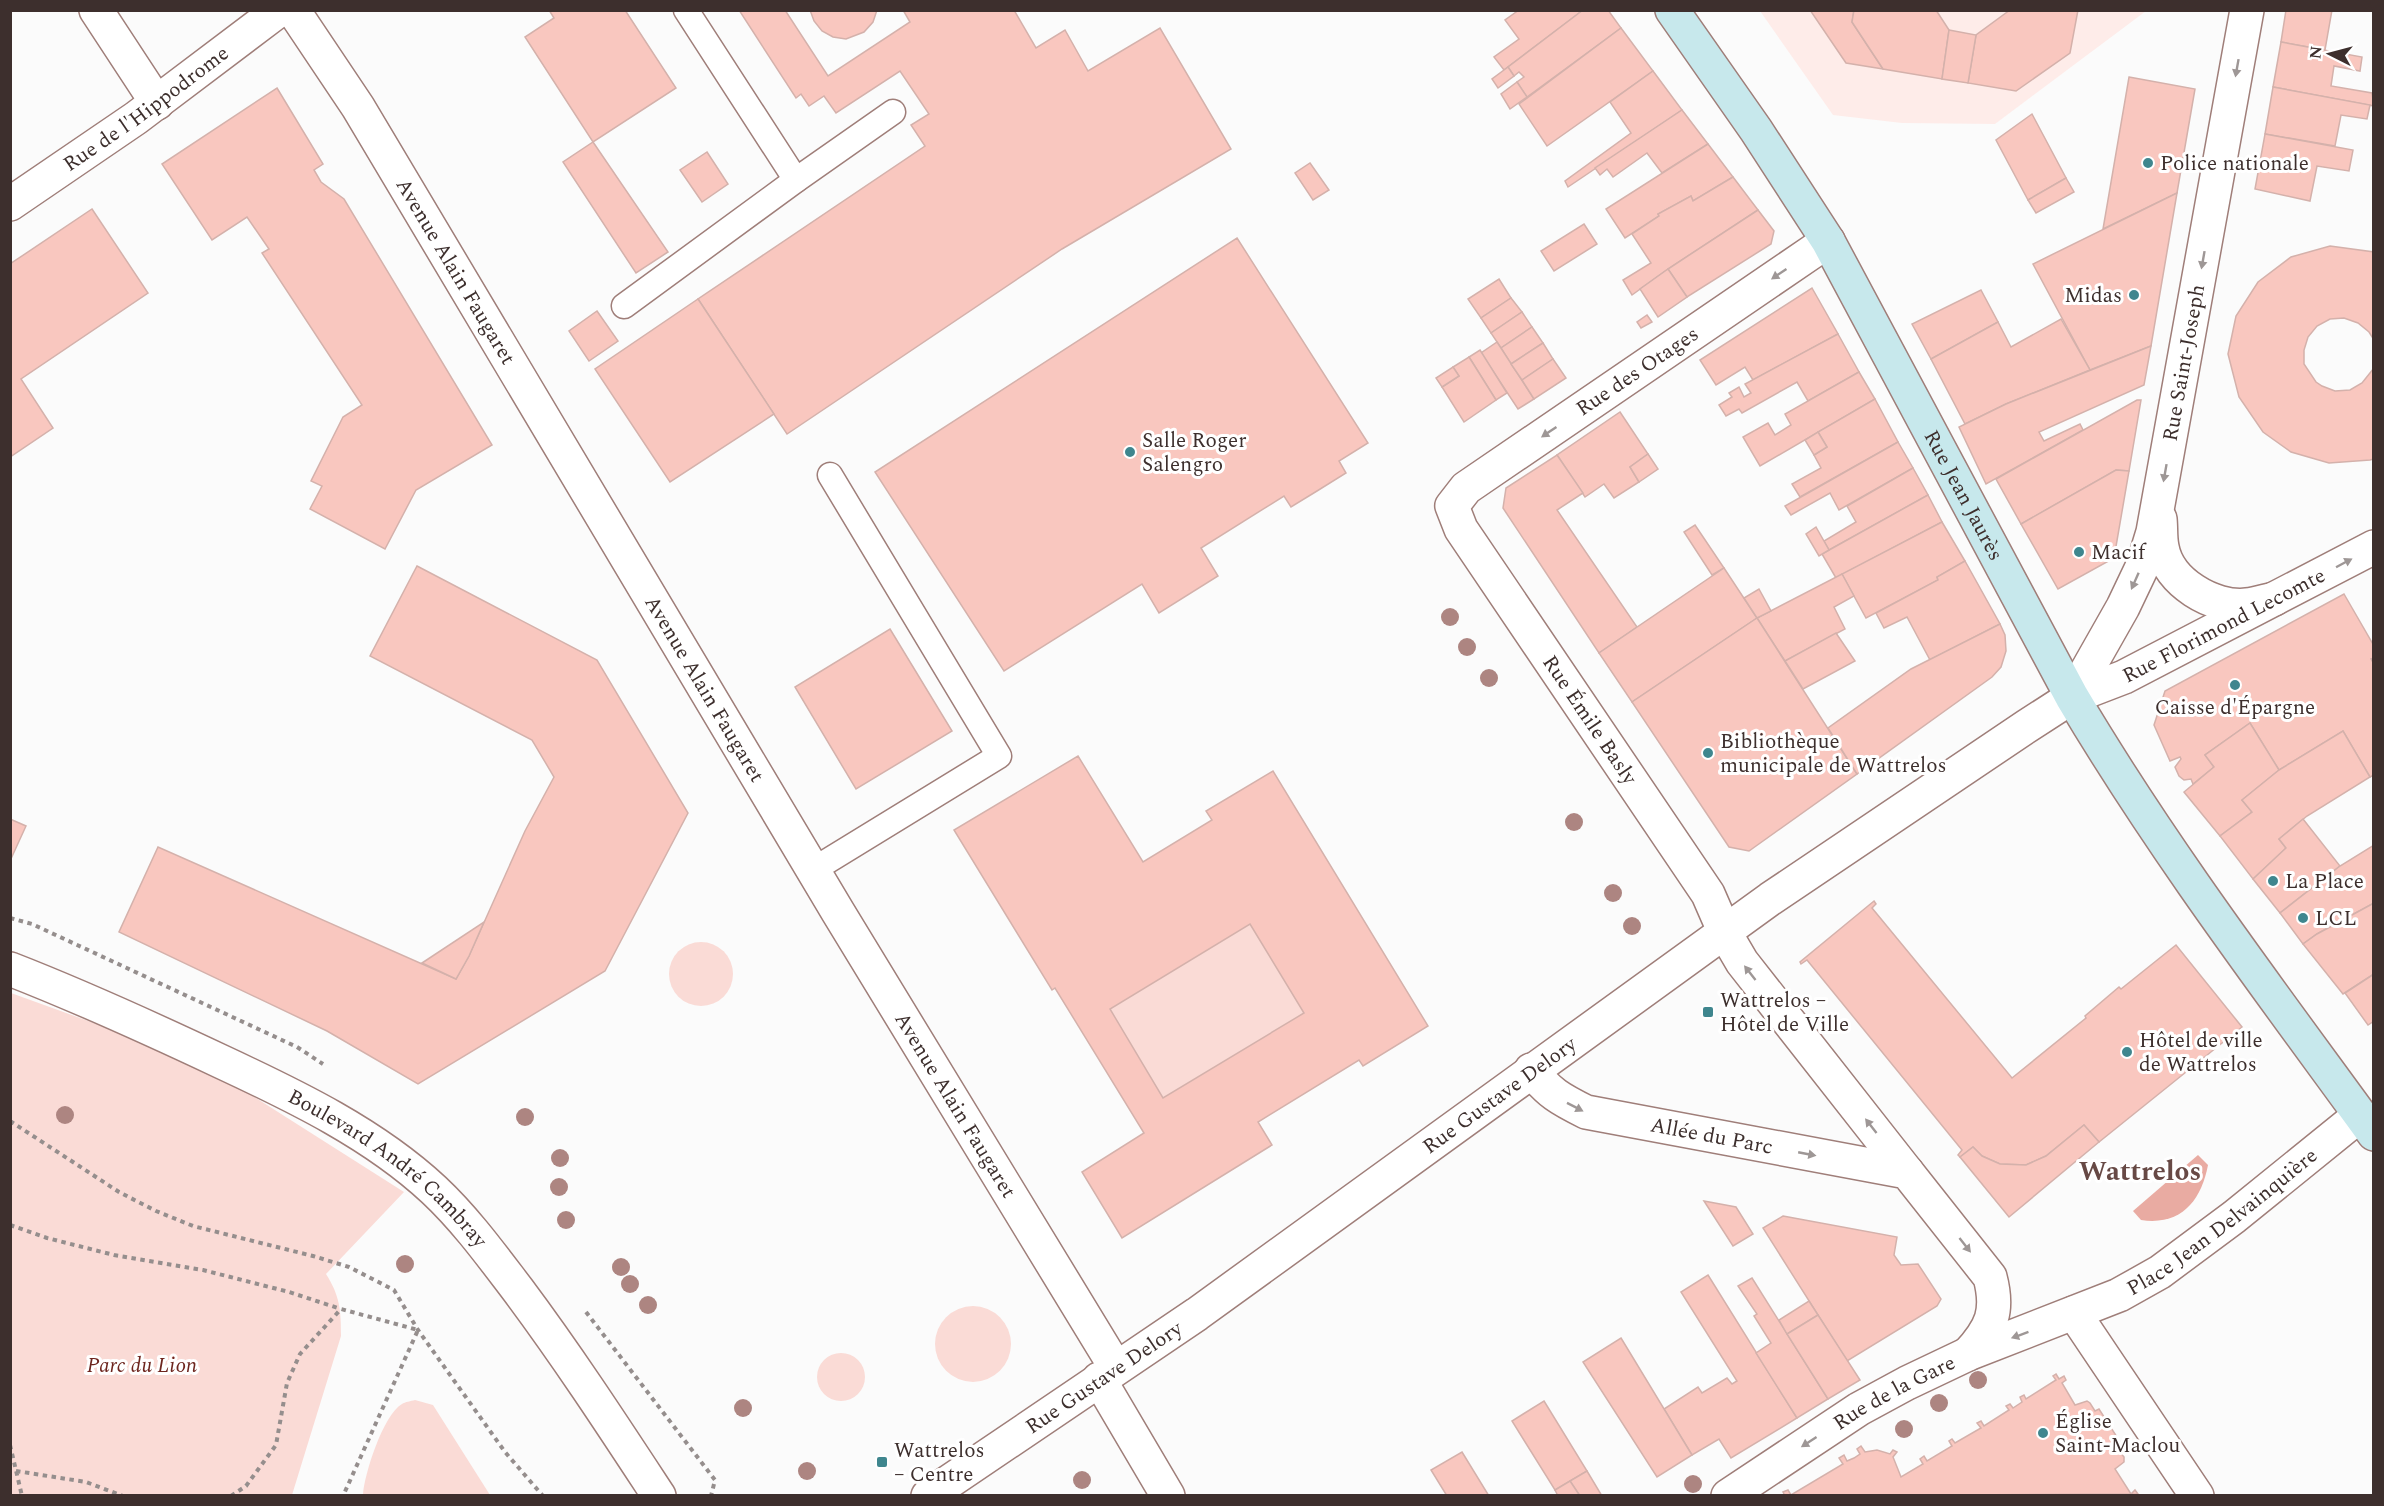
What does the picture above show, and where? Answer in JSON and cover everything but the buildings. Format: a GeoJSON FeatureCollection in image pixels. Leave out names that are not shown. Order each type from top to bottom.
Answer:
{"type":"FeatureCollection","features":[{"type":"Feature","properties":{"kind":"main road","name":"Rue Jean Jaurès"},"geometry":{"type":"LineString","coordinates":[[1672,10],[1756,130],[1828,241],[2072,697],[2146,816],[2260,976]]}},
{"type":"Feature","properties":{"kind":"main road","name":"Place Jean Delvainquière"},"geometry":{"type":"LineString","coordinates":[[2260,976],[2367,1124]]}},
{"type":"Feature","properties":{"kind":"street"},"geometry":{"type":"LineString","coordinates":[[96,10],[157,103]]}},
{"type":"Feature","properties":{"kind":"street","name":"Rue de l'Hippodrome"},"geometry":{"type":"LineString","coordinates":[[10,204],[157,103],[279,10]]}},
{"type":"Feature","properties":{"kind":"street","name":"Avenue Alain Faugaret"},"geometry":{"type":"LineString","coordinates":[[293,10],[358,107],[813,870],[1108,1373],[1168,1496]]}},
{"type":"Feature","properties":{"kind":"street","name":"Rue Saint-Joseph"},"geometry":{"type":"LineString","coordinates":[[2072,697],[2128,596],[2142,565],[2160,505],[2247,10]]}},
{"type":"Feature","properties":{"kind":"street","name":"Rue des Otages"},"geometry":{"type":"LineString","coordinates":[[1452,506],[1467,488],[1828,241]]}},
{"type":"Feature","properties":{"kind":"street"},"geometry":{"type":"LineString","coordinates":[[2160,505],[2162,548],[2170,567],[2182,581],[2202,596],[2223,603],[2246,606],[2278,598]]}},
{"type":"Feature","properties":{"kind":"street","name":"Rue Émile Basly"},"geometry":{"type":"LineString","coordinates":[[1452,506],[1461,529],[1708,894],[1725,933]]}},
{"type":"Feature","properties":{"kind":"street","name":"Rue Florimond Lecomte"},"geometry":{"type":"LineString","coordinates":[[2072,697],[2124,677],[2373,547]]}},
{"type":"Feature","properties":{"kind":"street","name":"Rue Gustave Delory"},"geometry":{"type":"LineString","coordinates":[[928,1496],[1282,1254],[1532,1070],[1816,868],[2072,697]]}},
{"type":"Feature","properties":{"kind":"street"},"geometry":{"type":"LineString","coordinates":[[1725,933],[1742,962],[1990,1277],[1995,1297],[1993,1316],[1983,1338],[1968,1354]]}},
{"type":"Feature","properties":{"kind":"street","name":"Boulevard André Cambray"},"geometry":{"type":"LineString","coordinates":[[10,969],[135,1021],[262,1081],[328,1116],[411,1170],[435,1190],[492,1255],[562,1349],[659,1496]]}},
{"type":"Feature","properties":{"kind":"street","name":"Allée du Parc"},"geometry":{"type":"LineString","coordinates":[[1532,1070],[1546,1089],[1561,1100],[1586,1112],[1907,1172]]}},
{"type":"Feature","properties":{"kind":"street","name":"Place Jean Delvainquière"},"geometry":{"type":"LineString","coordinates":[[2074,1314],[2119,1295],[2184,1255],[2367,1124]]}},
{"type":"Feature","properties":{"kind":"street"},"geometry":{"type":"LineString","coordinates":[[2074,1314],[2196,1496]]}},
{"type":"Feature","properties":{"kind":"street","name":"Rue de la Gare"},"geometry":{"type":"LineString","coordinates":[[1728,1496],[1859,1409],[1907,1383],[1968,1354],[2074,1314]]}},
{"type":"Feature","properties":{"kind":"lane"},"geometry":{"type":"LineString","coordinates":[[686,10],[796,180]]}},
{"type":"Feature","properties":{"kind":"lane"},"geometry":{"type":"LineString","coordinates":[[624,306],[893,112]]}},
{"type":"Feature","properties":{"kind":"lane"},"geometry":{"type":"LineString","coordinates":[[813,870],[999,756],[830,476]]}},
{"type":"Feature","properties":{"kind":"path"},"geometry":{"type":"LineString","coordinates":[[10,1121],[119,1192],[156,1211],[193,1226],[349,1267],[394,1290],[418,1330],[504,1452],[543,1496]]}},
{"type":"Feature","properties":{"kind":"path"},"geometry":{"type":"LineString","coordinates":[[10,1225],[47,1238],[114,1255],[203,1270],[289,1292],[418,1330]]}},
{"type":"Feature","properties":{"kind":"path"},"geometry":{"type":"LineString","coordinates":[[231,1496],[246,1486],[276,1445],[287,1383],[300,1354],[341,1309]]}},
{"type":"Feature","properties":{"kind":"path"},"geometry":{"type":"LineString","coordinates":[[343,1496],[418,1330]]}},
{"type":"Feature","properties":{"kind":"path"},"geometry":{"type":"LineString","coordinates":[[10,1445],[22,1496]]}},
{"type":"Feature","properties":{"kind":"path"},"geometry":{"type":"LineString","coordinates":[[16,1471],[86,1482],[123,1496]]}},
{"type":"Feature","properties":{"kind":"shaded area"},"geometry":{"type":"Polygon","coordinates":[[[1760,11],[2146,11],[1995,124],[1902,123],[1833,115],[1760,11]]]}},
{"type":"Feature","properties":{"kind":"shaded area"},"geometry":{"type":"Polygon","coordinates":[[[2198,1155],[2208,1165],[2200,1190],[2187,1208],[2167,1219],[2141,1220],[2133,1211],[2198,1155]]]}},
{"type":"Feature","properties":{"kind":"green space"},"geometry":{"type":"Polygon","coordinates":[[[1250,924],[1304,1013],[1163,1098],[1110,1009],[1250,924]]]}},
{"type":"Feature","properties":{"kind":"green space"},"geometry":{"type":"Polygon","coordinates":[[[701,942],[719,948],[727,956],[733,974],[727,992],[719,1000],[701,1006],[683,1000],[675,992],[669,974],[675,956],[683,948],[701,942]]]}},
{"type":"Feature","properties":{"kind":"green space","name":"Parc du Lion"},"geometry":{"type":"Polygon","coordinates":[[[11,993],[196,1060],[404,1192],[326,1274],[339,1304],[341,1336],[292,1495],[11,1496],[11,993]]]}},
{"type":"Feature","properties":{"kind":"green space"},"geometry":{"type":"Polygon","coordinates":[[[966,1306],[980,1306],[994,1312],[1005,1323],[1011,1337],[1008,1359],[1000,1371],[980,1382],[966,1382],[952,1376],[941,1365],[935,1351],[935,1337],[941,1323],[952,1312],[966,1306]]]}},
{"type":"Feature","properties":{"kind":"green space"},"geometry":{"type":"Polygon","coordinates":[[[841,1353],[858,1360],[865,1377],[858,1394],[841,1401],[824,1394],[817,1377],[824,1360],[841,1353]]]}},
{"type":"Feature","properties":{"kind":"green space"},"geometry":{"type":"Polygon","coordinates":[[[415,1400],[433,1405],[490,1495],[363,1495],[371,1460],[388,1420],[402,1404],[415,1400]]]}},
{"type":"Feature","properties":{"kind":"place","name":"Police nationale"},"geometry":{"type":"Point","coordinates":[2148,163]}},
{"type":"Feature","properties":{"kind":"place","name":"Midas"},"geometry":{"type":"Point","coordinates":[2134,295]}},
{"type":"Feature","properties":{"kind":"place","name":"Salle Roger Salengro"},"geometry":{"type":"Point","coordinates":[1130,452]}},
{"type":"Feature","properties":{"kind":"place","name":"Macif"},"geometry":{"type":"Point","coordinates":[2079,552]}},
{"type":"Feature","properties":{"kind":"place","name":"Caisse d'Épargne"},"geometry":{"type":"Point","coordinates":[2235,685]}},
{"type":"Feature","properties":{"kind":"place","name":"Bibliothèque municipale de Wattrelos"},"geometry":{"type":"Point","coordinates":[1708,753]}},
{"type":"Feature","properties":{"kind":"place","name":"La Place"},"geometry":{"type":"Point","coordinates":[2273,881]}},
{"type":"Feature","properties":{"kind":"place","name":"LCL"},"geometry":{"type":"Point","coordinates":[2303,918]}},
{"type":"Feature","properties":{"kind":"place","name":"Wattrelos – Hôtel de Ville"},"geometry":{"type":"Point","coordinates":[1708,1012]}},
{"type":"Feature","properties":{"kind":"place","name":"Hôtel de ville de Wattrelos"},"geometry":{"type":"Point","coordinates":[2127,1052]}},
{"type":"Feature","properties":{"kind":"place","name":"Église Saint-Maclou"},"geometry":{"type":"Point","coordinates":[2043,1433]}},
{"type":"Feature","properties":{"kind":"place","name":"Wattrelos – Centre"},"geometry":{"type":"Point","coordinates":[882,1462]}},
{"type":"Feature","properties":{"kind":"district","name":"Wattrelos"},"geometry":{"type":"Point","coordinates":[2140,1171]}}]}
